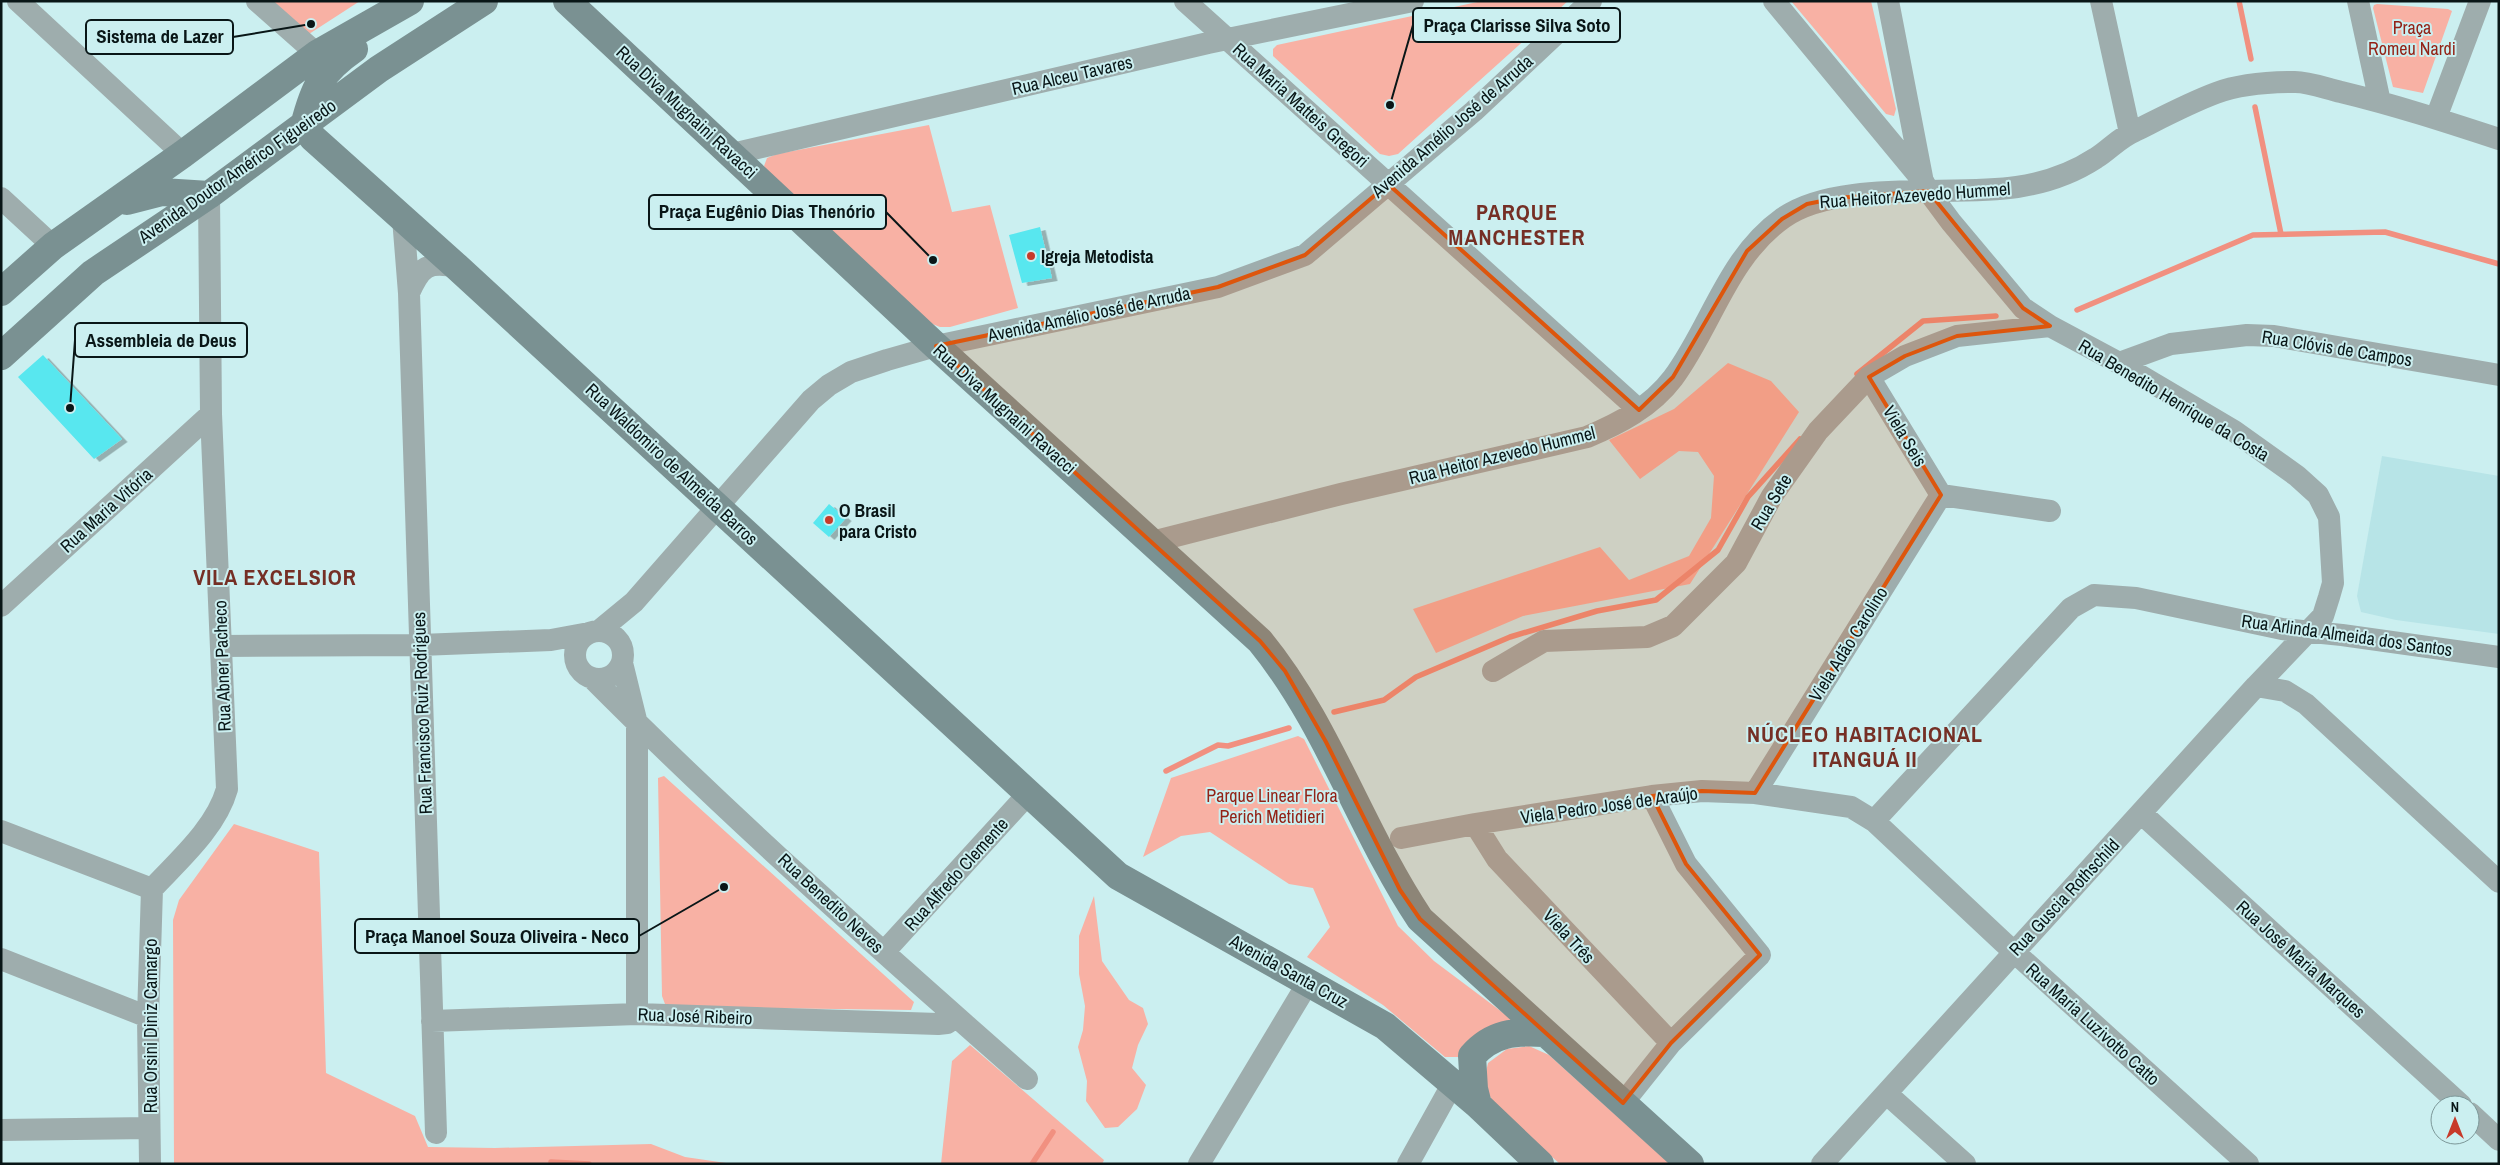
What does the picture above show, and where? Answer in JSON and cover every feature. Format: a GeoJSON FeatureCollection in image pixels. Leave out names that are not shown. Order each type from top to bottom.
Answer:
{"type":"FeatureCollection","features":[{"type":"Feature","properties":{"kind":"main road"},"geometry":{"type":"LineString","coordinates":[[1,292],[53,246],[183,154],[317,54],[410,1]]}},
{"type":"Feature","properties":{"kind":"main road"},"geometry":{"type":"LineString","coordinates":[[302,134],[311,98],[323,75],[335,62],[421,1]]}},
{"type":"Feature","properties":{"kind":"main road","name":"Avenida Doutor Américo Figueiredo"},"geometry":{"type":"LineString","coordinates":[[1,356],[93,273],[302,134],[379,70],[484,1]]}},
{"type":"Feature","properties":{"kind":"main road","name":"Rua Diva Mugnaini Ravacci"},"geometry":{"type":"LineString","coordinates":[[567,1],[936,346],[1260,641],[1285,671],[1326,742],[1385,861],[1420,919],[1544,1033]]}},
{"type":"Feature","properties":{"kind":"main road","name":"Rua Waldomiro de Almeida Barros"},"geometry":{"type":"LineString","coordinates":[[302,134],[403,218],[457,267],[1028,794]]}},
{"type":"Feature","properties":{"kind":"main road"},"geometry":{"type":"LineString","coordinates":[[109,207],[144,195],[162,192],[209,195]]}},
{"type":"Feature","properties":{"kind":"main road","name":"Avenida Santa Cruz"},"geometry":{"type":"LineString","coordinates":[[1028,794],[1118,876],[1385,1026],[1478,1105],[1540,1164]]}},
{"type":"Feature","properties":{"kind":"main road"},"geometry":{"type":"LineString","coordinates":[[1453,1083],[1481,1046],[1500,1036],[1524,1031],[1544,1033],[1690,1164]]}},
{"type":"Feature","properties":{"kind":"main road"},"geometry":{"type":"LineString","coordinates":[[1472,1056],[1474,1089],[1478,1105]]}},
{"type":"Feature","properties":{"kind":"street"},"geometry":{"type":"LineString","coordinates":[[18,1],[183,154]]}},
{"type":"Feature","properties":{"kind":"street"},"geometry":{"type":"LineString","coordinates":[[257,1],[317,54]]}},
{"type":"Feature","properties":{"kind":"street","name":"Rua Maria Matteis Gregori"},"geometry":{"type":"LineString","coordinates":[[1185,1],[1639,410]]}},
{"type":"Feature","properties":{"kind":"street","name":"Rua Alceu Tavares"},"geometry":{"type":"LineString","coordinates":[[732,154],[1208,43],[1228,41],[1413,1]]}},
{"type":"Feature","properties":{"kind":"street","name":"Avenida Amélio José de Arruda"},"geometry":{"type":"LineString","coordinates":[[584,671],[574,657],[577,642],[594,632],[634,602],[811,400],[829,385],[851,372],[936,346],[1218,287],[1305,255],[1474,111],[1591,1]]}},
{"type":"Feature","properties":{"kind":"street","name":"Rua Benedito Henrique da Costa"},"geometry":{"type":"LineString","coordinates":[[1774,1],[1899,152],[1951,222],[2023,308],[2050,326],[2119,363],[2234,431],[2297,476],[2318,495],[2329,517],[2333,583],[2323,616],[2309,632]]}},
{"type":"Feature","properties":{"kind":"street"},"geometry":{"type":"LineString","coordinates":[[1888,1],[1925,186]]}},
{"type":"Feature","properties":{"kind":"street"},"geometry":{"type":"LineString","coordinates":[[2101,1],[2130,133]]}},
{"type":"Feature","properties":{"kind":"street"},"geometry":{"type":"LineString","coordinates":[[2358,1],[2380,102]]}},
{"type":"Feature","properties":{"kind":"street"},"geometry":{"type":"LineString","coordinates":[[2436,118],[2480,1]]}},
{"type":"Feature","properties":{"kind":"street","name":"Rua Heitor Azevedo Hummel"},"geometry":{"type":"LineString","coordinates":[[1152,542],[1342,494],[1587,437],[1620,423],[1657,396],[1673,377],[1732,272],[1747,251],[1782,218],[1807,204],[1837,198],[1901,192],[1925,186],[1966,190],[2014,188],[2043,183],[2094,160],[2130,133],[2218,93],[2249,85],[2298,82],[2380,102],[2499,139]]}},
{"type":"Feature","properties":{"kind":"street"},"geometry":{"type":"LineString","coordinates":[[1901,192],[1899,152],[1905,144],[1912,123]]}},
{"type":"Feature","properties":{"kind":"street"},"geometry":{"type":"LineString","coordinates":[[1951,222],[1948,209],[1950,200],[1955,194],[1966,190]]}},
{"type":"Feature","properties":{"kind":"street","name":"Rua Abner Pacheco"},"geometry":{"type":"LineString","coordinates":[[152,889],[190,848],[222,806],[227,789],[211,414],[209,195]]}},
{"type":"Feature","properties":{"kind":"street"},"geometry":{"type":"LineString","coordinates":[[1,198],[53,246]]}},
{"type":"Feature","properties":{"kind":"street","name":"Rua Francisco Ruiz Rodrigues"},"geometry":{"type":"LineString","coordinates":[[403,218],[409,293],[436,1134]]}},
{"type":"Feature","properties":{"kind":"street"},"geometry":{"type":"LineString","coordinates":[[409,293],[418,274],[431,264],[457,267]]}},
{"type":"Feature","properties":{"kind":"street","name":"Rua Sete"},"geometry":{"type":"LineString","coordinates":[[1493,671],[1544,641],[1647,637],[1673,626],[1736,563],[1772,496],[1818,431],[1869,377],[1905,356],[1957,336],[2050,326]]}},
{"type":"Feature","properties":{"kind":"street","name":"Rua Clóvis de Campos"},"geometry":{"type":"LineString","coordinates":[[2119,363],[2171,344],[2256,335],[2274,336],[2499,375]]}},
{"type":"Feature","properties":{"kind":"street","name":"Viela Seis"},"geometry":{"type":"LineString","coordinates":[[1869,377],[1941,495]]}},
{"type":"Feature","properties":{"kind":"street","name":"Rua Maria Vitória"},"geometry":{"type":"LineString","coordinates":[[1,606],[211,414]]}},
{"type":"Feature","properties":{"kind":"street"},"geometry":{"type":"LineString","coordinates":[[1941,495],[2050,511]]}},
{"type":"Feature","properties":{"kind":"street","name":"Viela Adão Carolino"},"geometry":{"type":"LineString","coordinates":[[1755,793],[1941,495]]}},
{"type":"Feature","properties":{"kind":"street","name":"Rua Arlinda Almeida dos Santos"},"geometry":{"type":"LineString","coordinates":[[1874,821],[2071,608],[2094,595],[2136,598],[2282,630],[2499,657]]}},
{"type":"Feature","properties":{"kind":"street"},"geometry":{"type":"LineString","coordinates":[[222,646],[420,646],[575,637],[594,632],[614,636],[619,641],[623,656],[622,663],[637,724],[637,1014]]}},
{"type":"Feature","properties":{"kind":"street","name":"Rua Guscia Rothschild"},"geometry":{"type":"LineString","coordinates":[[1822,1164],[2256,686],[2309,632]]}},
{"type":"Feature","properties":{"kind":"street","name":"Rua Benedito Neves"},"geometry":{"type":"LineString","coordinates":[[519,641],[555,649],[567,654],[637,724],[884,952],[1026,1079]]}},
{"type":"Feature","properties":{"kind":"street"},"geometry":{"type":"LineString","coordinates":[[2292,649],[2288,664],[2288,678],[2306,704]]}},
{"type":"Feature","properties":{"kind":"street"},"geometry":{"type":"LineString","coordinates":[[584,671],[606,678],[618,669],[622,663]]}},
{"type":"Feature","properties":{"kind":"street"},"geometry":{"type":"LineString","coordinates":[[2256,686],[2285,691],[2306,704],[2499,882]]}},
{"type":"Feature","properties":{"kind":"street","name":"Viela Pedro José de Araújo"},"geometry":{"type":"LineString","coordinates":[[1401,838],[1475,824],[1652,796],[1702,791],[1755,793],[1851,807],[1874,821]]}},
{"type":"Feature","properties":{"kind":"street","name":"Rua Alfredo Clemente"},"geometry":{"type":"LineString","coordinates":[[884,952],[1028,794]]}},
{"type":"Feature","properties":{"kind":"street"},"geometry":{"type":"LineString","coordinates":[[1623,1103],[1670,1043],[1760,955],[1686,864],[1652,796]]}},
{"type":"Feature","properties":{"kind":"street","name":"Rua José Maria Marques"},"geometry":{"type":"LineString","coordinates":[[2141,813],[2450,1095]]}},
{"type":"Feature","properties":{"kind":"street","name":"Rua Maria Luzivotto Catto"},"geometry":{"type":"LineString","coordinates":[[1874,821],[2014,952],[2248,1164]]}},
{"type":"Feature","properties":{"kind":"street","name":"Viela Três"},"geometry":{"type":"LineString","coordinates":[[1475,824],[1497,860],[1670,1043]]}},
{"type":"Feature","properties":{"kind":"street"},"geometry":{"type":"LineString","coordinates":[[1,831],[152,889]]}},
{"type":"Feature","properties":{"kind":"street","name":"Rua Orsini Diniz Camargo"},"geometry":{"type":"LineString","coordinates":[[150,1164],[148,1017],[152,889]]}},
{"type":"Feature","properties":{"kind":"street"},"geometry":{"type":"LineString","coordinates":[[1,959],[148,1017]]}},
{"type":"Feature","properties":{"kind":"street"},"geometry":{"type":"LineString","coordinates":[[1199,1164],[1309,982]]}},
{"type":"Feature","properties":{"kind":"street","name":"Rua José Ribeiro"},"geometry":{"type":"LineString","coordinates":[[432,1021],[637,1014],[938,1024],[956,1017]]}},
{"type":"Feature","properties":{"kind":"street"},"geometry":{"type":"LineString","coordinates":[[1408,1164],[1453,1083]]}},
{"type":"Feature","properties":{"kind":"street"},"geometry":{"type":"LineString","coordinates":[[1887,1094],[1964,1164]]}},
{"type":"Feature","properties":{"kind":"street"},"geometry":{"type":"LineString","coordinates":[[2480,1123],[2499,1140]]}},
{"type":"Feature","properties":{"kind":"street"},"geometry":{"type":"LineString","coordinates":[[1,1130],[149,1128]]}},
{"type":"Feature","properties":{"kind":"highlighted area"},"geometry":{"type":"Polygon","coordinates":[[[1388,184],[1639,410],[1673,377],[1747,251],[1782,219],[1807,204],[1837,198],[1928,191],[2023,308],[2050,326],[1957,336],[1905,356],[1869,377],[1941,495],[1755,793],[1702,791],[1652,796],[1686,864],[1760,955],[1671,1043],[1623,1103],[1420,919],[1400,890],[1326,742],[1285,671],[1260,641],[936,346],[1218,287],[1305,255],[1388,184]]]}},
{"type":"Feature","properties":{"kind":"shaded area"},"geometry":{"type":"Polygon","coordinates":[[[2382,456],[2499,476],[2499,634],[2396,620],[2361,612],[2357,596],[2382,456]]]}},
{"type":"Feature","properties":{"kind":"green space"},"geometry":{"type":"Polygon","coordinates":[[[273,1],[360,1],[309,34],[273,1]]]}},
{"type":"Feature","properties":{"kind":"green space"},"geometry":{"type":"Polygon","coordinates":[[[1482,1],[1568,1],[1398,154],[1389,156],[1380,154],[1273,56],[1273,49],[1277,45],[1482,1]]]}},
{"type":"Feature","properties":{"kind":"green space"},"geometry":{"type":"Polygon","coordinates":[[[1791,1],[1871,1],[1896,109],[1894,116],[1886,114],[1791,1]]]}},
{"type":"Feature","properties":{"kind":"green space","name":"Praça Romeu Nardi"},"geometry":{"type":"Polygon","coordinates":[[[2377,4],[2448,9],[2452,11],[2423,93],[2393,87],[2373,8],[2377,4]]]}},
{"type":"Feature","properties":{"kind":"green space"},"geometry":{"type":"Polygon","coordinates":[[[929,125],[952,212],[990,205],[1018,308],[950,327],[940,327],[930,323],[773,178],[764,166],[767,158],[777,154],[929,125]]]}},
{"type":"Feature","properties":{"kind":"green space"},"geometry":{"type":"Polygon","coordinates":[[[1728,363],[1771,381],[1799,412],[1690,584],[1523,616],[1436,653],[1413,609],[1600,547],[1629,580],[1689,556],[1711,518],[1714,476],[1698,452],[1679,451],[1640,479],[1609,440],[1674,409],[1728,363]]]}},
{"type":"Feature","properties":{"kind":"green space","name":"Parque Linear Flora Perich Metidieri"},"geometry":{"type":"Polygon","coordinates":[[[1298,736],[1304,739],[1398,926],[1434,961],[1514,1021],[1470,1039],[1458,1057],[1445,1057],[1383,1005],[1307,957],[1330,927],[1313,888],[1289,884],[1210,832],[1181,836],[1143,857],[1171,778],[1298,736]]]}},
{"type":"Feature","properties":{"kind":"green space"},"geometry":{"type":"Polygon","coordinates":[[[664,776],[914,1002],[911,1010],[673,1007],[665,1004],[662,996],[658,778],[664,776]]]}},
{"type":"Feature","properties":{"kind":"green space"},"geometry":{"type":"Polygon","coordinates":[[[234,824],[319,852],[326,1073],[415,1116],[428,1147],[495,1148],[651,1144],[685,1157],[733,1164],[174,1164],[173,920],[179,900],[234,824]]]}},
{"type":"Feature","properties":{"kind":"green space"},"geometry":{"type":"Polygon","coordinates":[[[1094,896],[1102,961],[1129,1000],[1143,1008],[1148,1024],[1138,1045],[1132,1068],[1146,1085],[1137,1109],[1118,1127],[1105,1128],[1086,1101],[1087,1081],[1078,1047],[1083,1030],[1085,1006],[1079,974],[1079,936],[1094,896]]]}},
{"type":"Feature","properties":{"kind":"green space"},"geometry":{"type":"Polygon","coordinates":[[[970,1045],[1104,1160],[1102,1164],[941,1164],[952,1061],[970,1045]]]}},
{"type":"Feature","properties":{"kind":"green space"},"geometry":{"type":"Polygon","coordinates":[[[1529,1046],[1549,1055],[1670,1164],[1560,1164],[1497,1108],[1483,1085],[1488,1063],[1507,1049],[1529,1046]]]}},
{"type":"Feature","properties":{"kind":"building","name":"Igreja Metodista"},"geometry":{"type":"Polygon","coordinates":[[[1040,227],[1052,278],[1022,283],[1009,235],[1040,227]]]}},
{"type":"Feature","properties":{"kind":"building"},"geometry":{"type":"Polygon","coordinates":[[[43,355],[122,439],[94,459],[18,377],[43,355]]]}},
{"type":"Feature","properties":{"kind":"building","name":"O Brasil para Cristo"},"geometry":{"type":"Polygon","coordinates":[[[829,504],[846,518],[829,537],[813,523],[829,504]]]}},
{"type":"Feature","properties":{"kind":"waterway"},"geometry":{"type":"LineString","coordinates":[[2239,1],[2251,59]]}},
{"type":"Feature","properties":{"kind":"waterway"},"geometry":{"type":"LineString","coordinates":[[2255,107],[2281,234]]}},
{"type":"Feature","properties":{"kind":"waterway"},"geometry":{"type":"LineString","coordinates":[[2077,310],[2253,235],[2385,232],[2499,264]]}},
{"type":"Feature","properties":{"kind":"waterway"},"geometry":{"type":"LineString","coordinates":[[1857,374],[1923,321],[1996,316]]}},
{"type":"Feature","properties":{"kind":"waterway"},"geometry":{"type":"LineString","coordinates":[[1334,712],[1384,700],[1416,677],[1510,637],[1597,611],[1656,600],[1718,550],[1748,497],[1800,439]]}},
{"type":"Feature","properties":{"kind":"waterway"},"geometry":{"type":"LineString","coordinates":[[1166,771],[1218,745],[1228,746],[1289,728]]}},
{"type":"Feature","properties":{"kind":"waterway"},"geometry":{"type":"LineString","coordinates":[[1032,1164],[1053,1132]]}},
{"type":"Feature","properties":{"kind":"waterway"},"geometry":{"type":"LineString","coordinates":[[551,1162],[589,1164]]}},
{"type":"Feature","properties":{"kind":"place","name":"Sistema de Lazer"},"geometry":{"type":"Point","coordinates":[311,24]}},
{"type":"Feature","properties":{"kind":"place","name":"Praça Clarisse Silva Soto"},"geometry":{"type":"Point","coordinates":[1390,105]}},
{"type":"Feature","properties":{"kind":"place","name":"Igreja Metodista"},"geometry":{"type":"Point","coordinates":[1031,256]}},
{"type":"Feature","properties":{"kind":"place","name":"Praça Eugênio Dias Thenório"},"geometry":{"type":"Point","coordinates":[933,260]}},
{"type":"Feature","properties":{"kind":"place","name":"Assembleia de Deus"},"geometry":{"type":"Point","coordinates":[70,408]}},
{"type":"Feature","properties":{"kind":"place","name":"O Brasil para Cristo"},"geometry":{"type":"Point","coordinates":[829,520]}},
{"type":"Feature","properties":{"kind":"place","name":"Praça Manoel Souza Oliveira - Neco"},"geometry":{"type":"Point","coordinates":[724,887]}},
{"type":"Feature","properties":{"kind":"district","name":"PARQUE MANCHESTER"},"geometry":{"type":"Point","coordinates":[1517,224]}},
{"type":"Feature","properties":{"kind":"district","name":"VILA EXCELSIOR"},"geometry":{"type":"Point","coordinates":[275,577]}},
{"type":"Feature","properties":{"kind":"district","name":"NÚCLEO HABITACIONAL ITANGUÁ II"},"geometry":{"type":"Point","coordinates":[1865,746]}}]}
